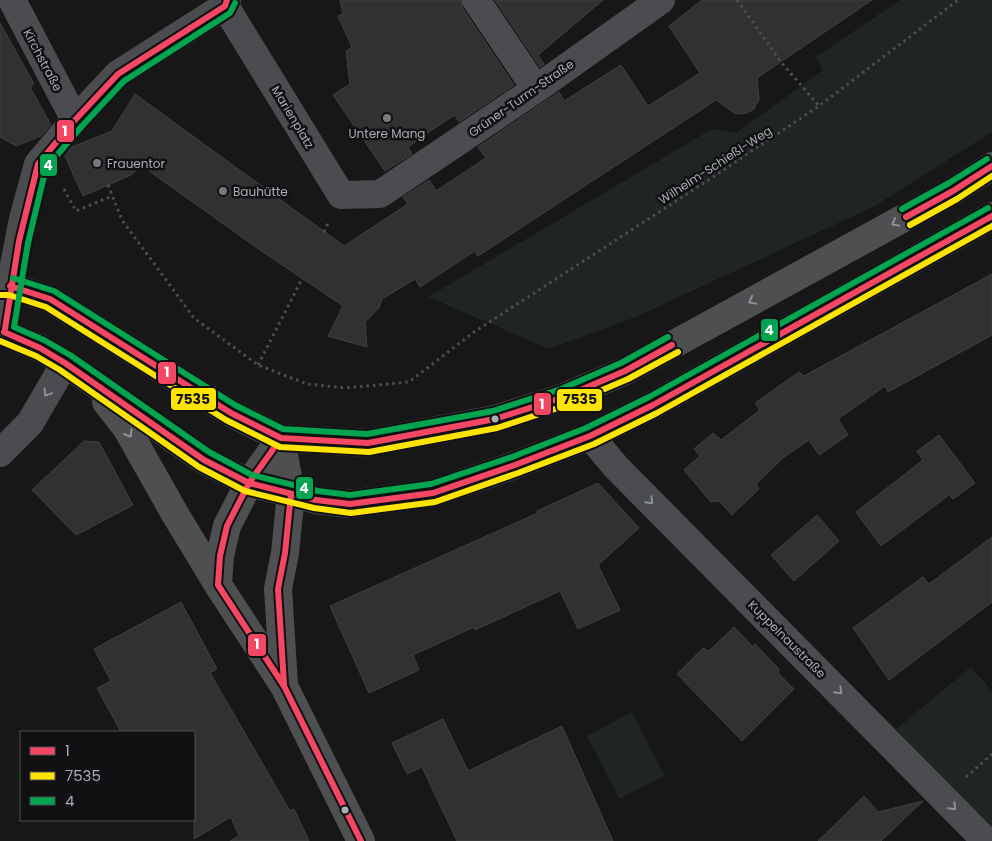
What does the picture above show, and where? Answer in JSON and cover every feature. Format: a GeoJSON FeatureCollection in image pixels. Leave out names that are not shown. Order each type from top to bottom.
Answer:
{"type":"FeatureCollection","features":[{"type":"Feature","properties":{"kind":"main road"},"geometry":{"type":"LineString","coordinates":[[992,166],[953,191],[625,371],[564,397],[495,420],[368,443],[281,438],[231,413],[50,299],[5,286],[2,331],[40,348],[65,363],[204,460],[249,483],[316,500],[350,504],[433,493],[515,465],[590,436],[653,406],[992,216]]}},
{"type":"Feature","properties":{"kind":"main road"},"geometry":{"type":"LineString","coordinates":[[89,381],[127,429],[218,585],[284,686],[361,841]]}},
{"type":"Feature","properties":{"kind":"main road"},"geometry":{"type":"LineString","coordinates":[[218,585],[220,556],[227,526],[249,483],[281,438]]}},
{"type":"Feature","properties":{"kind":"main road"},"geometry":{"type":"LineString","coordinates":[[281,438],[291,494],[278,589],[284,686]]}},
{"type":"Feature","properties":{"kind":"street","name":"Kirchstraße"},"geometry":{"type":"LineString","coordinates":[[12,0],[75,120]]}},
{"type":"Feature","properties":{"kind":"street"},"geometry":{"type":"LineString","coordinates":[[476,0],[536,89]]}},
{"type":"Feature","properties":{"kind":"street","name":"Grüner-Turm-Straße"},"geometry":{"type":"LineString","coordinates":[[380,194],[536,89],[661,0]]}},
{"type":"Feature","properties":{"kind":"street","name":"Marienplatz"},"geometry":{"type":"LineString","coordinates":[[5,286],[38,164],[75,120],[118,74],[226,3],[340,195],[380,194]]}},
{"type":"Feature","properties":{"kind":"street"},"geometry":{"type":"LineString","coordinates":[[0,453],[30,423],[65,363]]}},
{"type":"Feature","properties":{"kind":"street","name":"Kuppelnaustraße"},"geometry":{"type":"LineString","coordinates":[[590,436],[621,472],[986,841]]}},
{"type":"Feature","properties":{"kind":"path"},"geometry":{"type":"LineString","coordinates":[[737,0],[781,62],[819,106]]}},
{"type":"Feature","properties":{"kind":"path","name":"Wilhelm-Schießl-Weg"},"geometry":{"type":"LineString","coordinates":[[108,185],[122,220],[194,318],[258,365],[307,384],[345,388],[409,382],[474,332],[702,185],[819,106],[958,0]]}},
{"type":"Feature","properties":{"kind":"path"},"geometry":{"type":"LineString","coordinates":[[38,164],[54,170],[76,211],[112,196]]}},
{"type":"Feature","properties":{"kind":"path"},"geometry":{"type":"LineString","coordinates":[[258,365],[302,279]]}},
{"type":"Feature","properties":{"kind":"shaded area"},"geometry":{"type":"Polygon","coordinates":[[[900,0],[992,0],[992,132],[875,206],[636,317],[549,349],[428,297],[712,129],[736,133],[823,70],[816,57],[900,0]]]}},
{"type":"Feature","properties":{"kind":"shaded area"},"geometry":{"type":"Polygon","coordinates":[[[971,667],[992,691],[992,836],[896,729],[971,667]]]}},
{"type":"Feature","properties":{"kind":"shaded area"},"geometry":{"type":"Polygon","coordinates":[[[632,712],[665,776],[619,799],[587,736],[632,712]]]}},
{"type":"Feature","properties":{"kind":"building"},"geometry":{"type":"Polygon","coordinates":[[[340,0],[461,0],[463,9],[514,85],[459,122],[455,115],[433,129],[408,147],[412,154],[385,171],[333,95],[350,84],[346,51],[352,47],[338,16],[343,14],[340,0]]]}},
{"type":"Feature","properties":{"kind":"building"},"geometry":{"type":"Polygon","coordinates":[[[495,0],[603,0],[538,55],[544,64],[540,67],[495,0]]]}},
{"type":"Feature","properties":{"kind":"building"},"geometry":{"type":"Polygon","coordinates":[[[702,0],[872,0],[757,78],[759,99],[754,109],[747,113],[736,114],[716,100],[478,256],[475,251],[420,287],[415,279],[382,299],[379,308],[365,322],[367,347],[328,336],[343,306],[142,166],[131,175],[83,196],[65,156],[72,147],[112,131],[135,94],[344,246],[408,204],[403,197],[429,180],[436,191],[486,158],[478,147],[559,92],[564,101],[621,65],[648,106],[700,73],[669,26],[702,0]]]}},
{"type":"Feature","properties":{"kind":"building"},"geometry":{"type":"Polygon","coordinates":[[[0,23],[34,84],[30,87],[51,125],[41,136],[16,146],[0,137],[0,23]]]}},
{"type":"Feature","properties":{"kind":"building"},"geometry":{"type":"Polygon","coordinates":[[[992,274],[992,335],[888,392],[885,386],[838,419],[848,435],[819,455],[809,440],[784,457],[756,484],[759,489],[732,515],[719,501],[711,502],[684,470],[700,456],[694,449],[713,433],[721,440],[760,410],[755,403],[799,372],[804,376],[992,274]]]}},
{"type":"Feature","properties":{"kind":"building"},"geometry":{"type":"Polygon","coordinates":[[[939,435],[975,483],[953,499],[949,495],[881,546],[856,512],[923,460],[917,451],[939,435]]]}},
{"type":"Feature","properties":{"kind":"building"},"geometry":{"type":"Polygon","coordinates":[[[84,441],[99,442],[133,505],[76,535],[32,490],[84,441]]]}},
{"type":"Feature","properties":{"kind":"building"},"geometry":{"type":"Polygon","coordinates":[[[598,483],[639,528],[598,565],[620,610],[578,629],[560,591],[475,630],[474,627],[413,655],[419,670],[369,693],[330,606],[538,513],[537,511],[598,483]]]}},
{"type":"Feature","properties":{"kind":"building"},"geometry":{"type":"Polygon","coordinates":[[[817,515],[839,541],[794,581],[771,555],[817,515]]]}},
{"type":"Feature","properties":{"kind":"building"},"geometry":{"type":"Polygon","coordinates":[[[992,537],[992,602],[889,680],[853,628],[923,577],[929,584],[992,537]]]}},
{"type":"Feature","properties":{"kind":"building"},"geometry":{"type":"Polygon","coordinates":[[[181,602],[217,669],[210,673],[290,811],[294,809],[309,841],[230,841],[239,836],[231,817],[194,839],[195,731],[120,731],[97,688],[111,681],[94,649],[181,602]]]}},
{"type":"Feature","properties":{"kind":"building"},"geometry":{"type":"Polygon","coordinates":[[[734,627],[753,647],[755,644],[779,669],[778,673],[794,689],[742,741],[677,674],[703,648],[709,651],[734,627]]]}},
{"type":"Feature","properties":{"kind":"building"},"geometry":{"type":"Polygon","coordinates":[[[443,719],[468,771],[562,726],[613,841],[457,841],[422,767],[407,774],[392,743],[443,719]]]}},
{"type":"Feature","properties":{"kind":"building"},"geometry":{"type":"Polygon","coordinates":[[[864,796],[878,812],[923,801],[881,841],[818,841],[864,796]]]}},
{"type":"Feature","properties":{"kind":"transit line","name":"1"},"geometry":{"type":"LineString","coordinates":[[5,329],[19,241],[38,164],[75,120],[118,74],[225,6],[227,0]]}},
{"type":"Feature","properties":{"kind":"transit line","name":"4"},"geometry":{"type":"LineString","coordinates":[[235,3],[230,13],[124,81],[46,168],[28,243],[14,327],[44,340],[70,355],[209,452],[252,475],[318,491],[350,495],[431,484],[512,457],[586,428],[649,397],[988,208]]}},
{"type":"Feature","properties":{"kind":"transit line","name":"4"},"geometry":{"type":"LineString","coordinates":[[902,209],[987,159]]}},
{"type":"Feature","properties":{"kind":"transit line","name":"1"},"geometry":{"type":"LineString","coordinates":[[906,217],[953,191],[992,166]]}},
{"type":"Feature","properties":{"kind":"transit line","name":"7535"},"geometry":{"type":"LineString","coordinates":[[910,225],[957,199],[992,176]]}},
{"type":"Feature","properties":{"kind":"transit line","name":"1"},"geometry":{"type":"LineString","coordinates":[[4,332],[40,348],[65,363],[204,460],[249,483],[316,500],[350,504],[433,493],[515,465],[590,436],[653,405],[992,216]]}},
{"type":"Feature","properties":{"kind":"transit line","name":"7535"},"geometry":{"type":"LineString","coordinates":[[0,341],[36,356],[60,370],[199,467],[245,491],[314,508],[351,513],[435,502],[594,444],[657,413],[992,226]]}},
{"type":"Feature","properties":{"kind":"transit line","name":"4"},"geometry":{"type":"LineString","coordinates":[[13,278],[54,291],[235,405],[283,429],[367,434],[493,411],[561,389],[621,363],[668,337]]}},
{"type":"Feature","properties":{"kind":"transit line","name":"1"},"geometry":{"type":"LineString","coordinates":[[10,286],[50,299],[231,413],[281,438],[368,443],[495,419],[564,397],[625,371],[672,345]]}},
{"type":"Feature","properties":{"kind":"transit line","name":"7535"},"geometry":{"type":"LineString","coordinates":[[0,295],[9,295],[46,307],[226,420],[280,447],[369,452],[497,428],[567,405],[628,379],[678,352]]}},
{"type":"Feature","properties":{"kind":"transit line","name":"1"},"geometry":{"type":"LineString","coordinates":[[274,448],[249,483],[227,526],[220,556],[218,585],[284,686],[361,841]]}},
{"type":"Feature","properties":{"kind":"transit line","name":"1"},"geometry":{"type":"LineString","coordinates":[[284,684],[278,589],[285,553],[291,494]]}},
{"type":"Feature","properties":{"kind":"place","name":"Untere Mang"},"geometry":{"type":"Point","coordinates":[387,118]}},
{"type":"Feature","properties":{"kind":"place","name":"Frauentor"},"geometry":{"type":"Point","coordinates":[97,163]}},
{"type":"Feature","properties":{"kind":"place","name":"Bauhütte"},"geometry":{"type":"Point","coordinates":[223,191]}}]}
